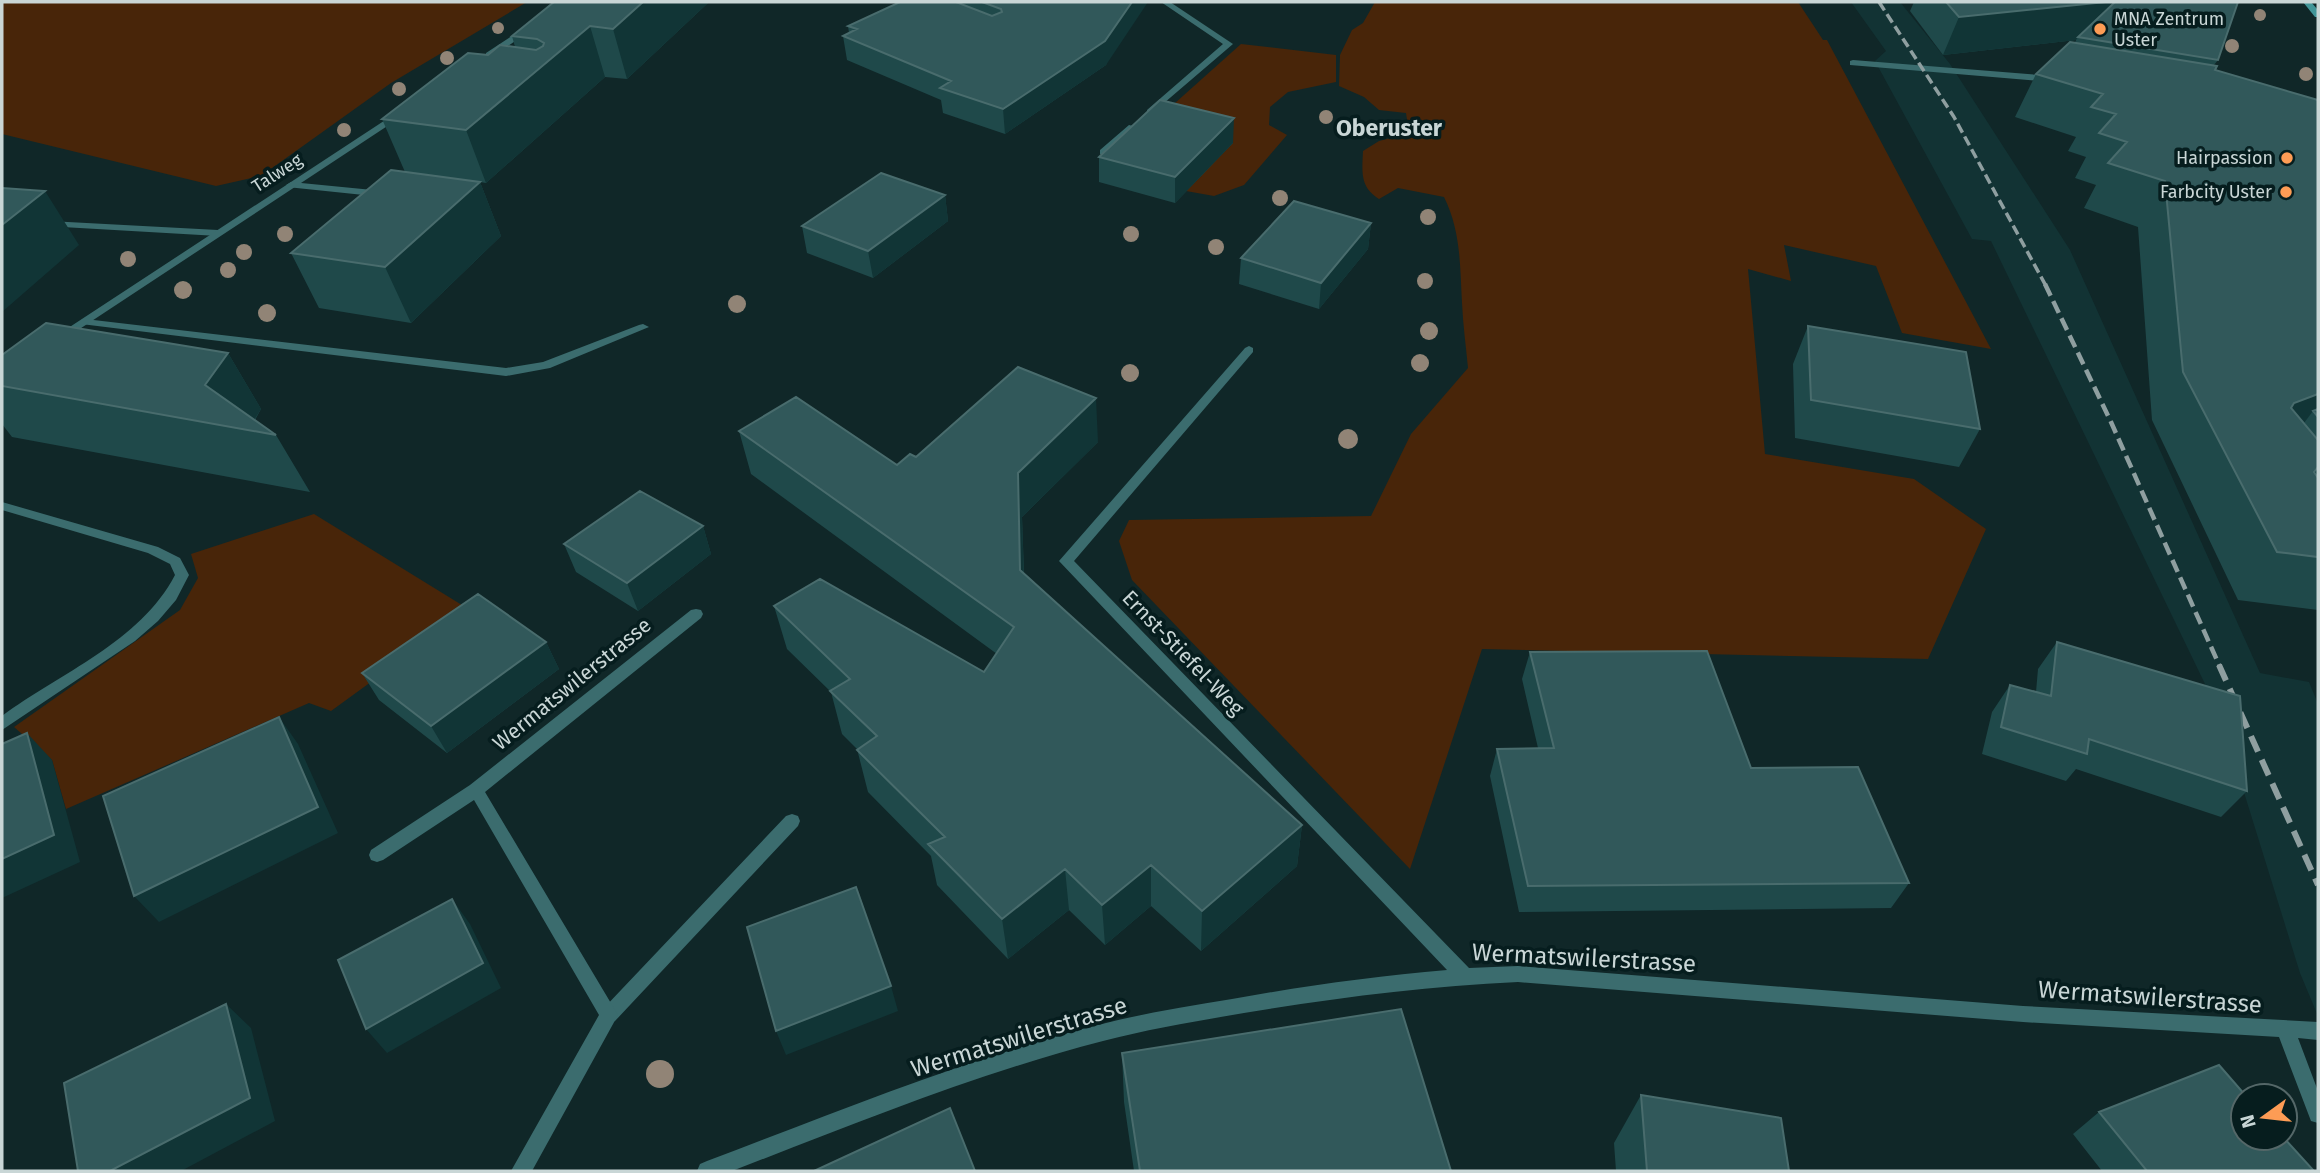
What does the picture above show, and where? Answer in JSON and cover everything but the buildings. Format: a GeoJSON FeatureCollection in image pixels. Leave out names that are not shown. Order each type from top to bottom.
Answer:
{"type":"FeatureCollection","features":[{"type":"Feature","properties":{"kind":"main road"},"geometry":{"type":"LineString","coordinates":[[2307,2],[2318,15]]}},
{"type":"Feature","properties":{"kind":"street"},"geometry":{"type":"LineString","coordinates":[[1103,152],[1229,44],[1165,2]]}},
{"type":"Feature","properties":{"kind":"street"},"geometry":{"type":"LineString","coordinates":[[481,60],[535,25]]}},
{"type":"Feature","properties":{"kind":"street"},"geometry":{"type":"LineString","coordinates":[[1853,63],[1924,67],[2068,82]]}},
{"type":"Feature","properties":{"kind":"street","name":"Talweg"},"geometry":{"type":"LineString","coordinates":[[54,342],[404,111]]}},
{"type":"Feature","properties":{"kind":"street"},"geometry":{"type":"LineString","coordinates":[[292,185],[396,195]]}},
{"type":"Feature","properties":{"kind":"street"},"geometry":{"type":"LineString","coordinates":[[42,223],[219,233]]}},
{"type":"Feature","properties":{"kind":"street"},"geometry":{"type":"LineString","coordinates":[[85,322],[506,372],[546,365],[643,327]]}},
{"type":"Feature","properties":{"kind":"street","name":"Ernst-Stiefel-Weg"},"geometry":{"type":"LineString","coordinates":[[1250,350],[1066,561],[1464,975]]}},
{"type":"Feature","properties":{"kind":"street"},"geometry":{"type":"LineString","coordinates":[[2,506],[153,550],[176,561],[182,575],[177,590],[160,610],[135,632],[2,724]]}},
{"type":"Feature","properties":{"kind":"street","name":"Wermatswilerstrasse"},"geometry":{"type":"LineString","coordinates":[[377,855],[476,790],[696,614]]}},
{"type":"Feature","properties":{"kind":"street"},"geometry":{"type":"LineString","coordinates":[[476,790],[610,1015]]}},
{"type":"Feature","properties":{"kind":"street"},"geometry":{"type":"LineString","coordinates":[[521,1171],[610,1015],[792,821]]}},
{"type":"Feature","properties":{"kind":"street","name":"Wermatswilerstrasse"},"geometry":{"type":"LineString","coordinates":[[707,1171],[854,1115],[1084,1037],[1306,994],[1464,975],[1518,974],[2023,1014],[2318,1031]]}},
{"type":"Feature","properties":{"kind":"street"},"geometry":{"type":"LineString","coordinates":[[2285,1030],[2318,1114]]}},
{"type":"Feature","properties":{"kind":"shaded area"},"geometry":{"type":"Polygon","coordinates":[[[2,2],[527,2],[391,83],[261,176],[216,186],[2,134],[2,2]]]}},
{"type":"Feature","properties":{"kind":"shaded area"},"geometry":{"type":"Polygon","coordinates":[[[1375,2],[1798,2],[1823,40],[1827,40],[1991,349],[1902,333],[1876,266],[1784,245],[1791,281],[1748,269],[1765,454],[1914,479],[1986,529],[1928,659],[1482,649],[1410,869],[1132,580],[1119,541],[1129,520],[1371,516],[1411,434],[1468,368],[1459,249],[1454,223],[1444,197],[1398,188],[1379,199],[1365,184],[1363,151],[1379,141],[1402,135],[1408,126],[1406,113],[1379,110],[1364,97],[1339,86],[1340,55],[1352,30],[1363,23],[1375,2]]]}},
{"type":"Feature","properties":{"kind":"shaded area"},"geometry":{"type":"Polygon","coordinates":[[[1851,2],[1900,2],[1950,64],[2070,250],[2260,673],[2309,682],[2318,704],[2318,1016],[2300,973],[2220,715],[1991,241],[1972,239],[1875,61],[1886,51],[1851,2]]]}},
{"type":"Feature","properties":{"kind":"shaded area"},"geometry":{"type":"Polygon","coordinates":[[[1241,44],[1336,55],[1336,82],[1288,92],[1270,107],[1269,125],[1287,135],[1244,185],[1214,196],[1186,191],[1165,112],[1241,44]]]}},
{"type":"Feature","properties":{"kind":"shaded area"},"geometry":{"type":"Polygon","coordinates":[[[314,514],[470,610],[331,711],[309,703],[66,809],[52,760],[14,727],[180,610],[198,578],[191,554],[314,514]]]}},
{"type":"Feature","properties":{"kind":"railway"},"geometry":{"type":"LineString","coordinates":[[1879,2],[1954,117],[2046,285]]}},
{"type":"Feature","properties":{"kind":"railway"},"geometry":{"type":"LineString","coordinates":[[2046,285],[2111,422],[2220,667]]}},
{"type":"Feature","properties":{"kind":"railway"},"geometry":{"type":"LineString","coordinates":[[2219,665],[2318,885]]}},
{"type":"Feature","properties":{"kind":"place","name":"MNA Zentrum Uster"},"geometry":{"type":"Point","coordinates":[2100,29]}},
{"type":"Feature","properties":{"kind":"place","name":"Hairpassion"},"geometry":{"type":"Point","coordinates":[2287,158]}},
{"type":"Feature","properties":{"kind":"place","name":"Farbcity Uster"},"geometry":{"type":"Point","coordinates":[2286,192]}},
{"type":"Feature","properties":{"kind":"district","name":"Oberuster"},"geometry":{"type":"Point","coordinates":[1389,128]}}]}
